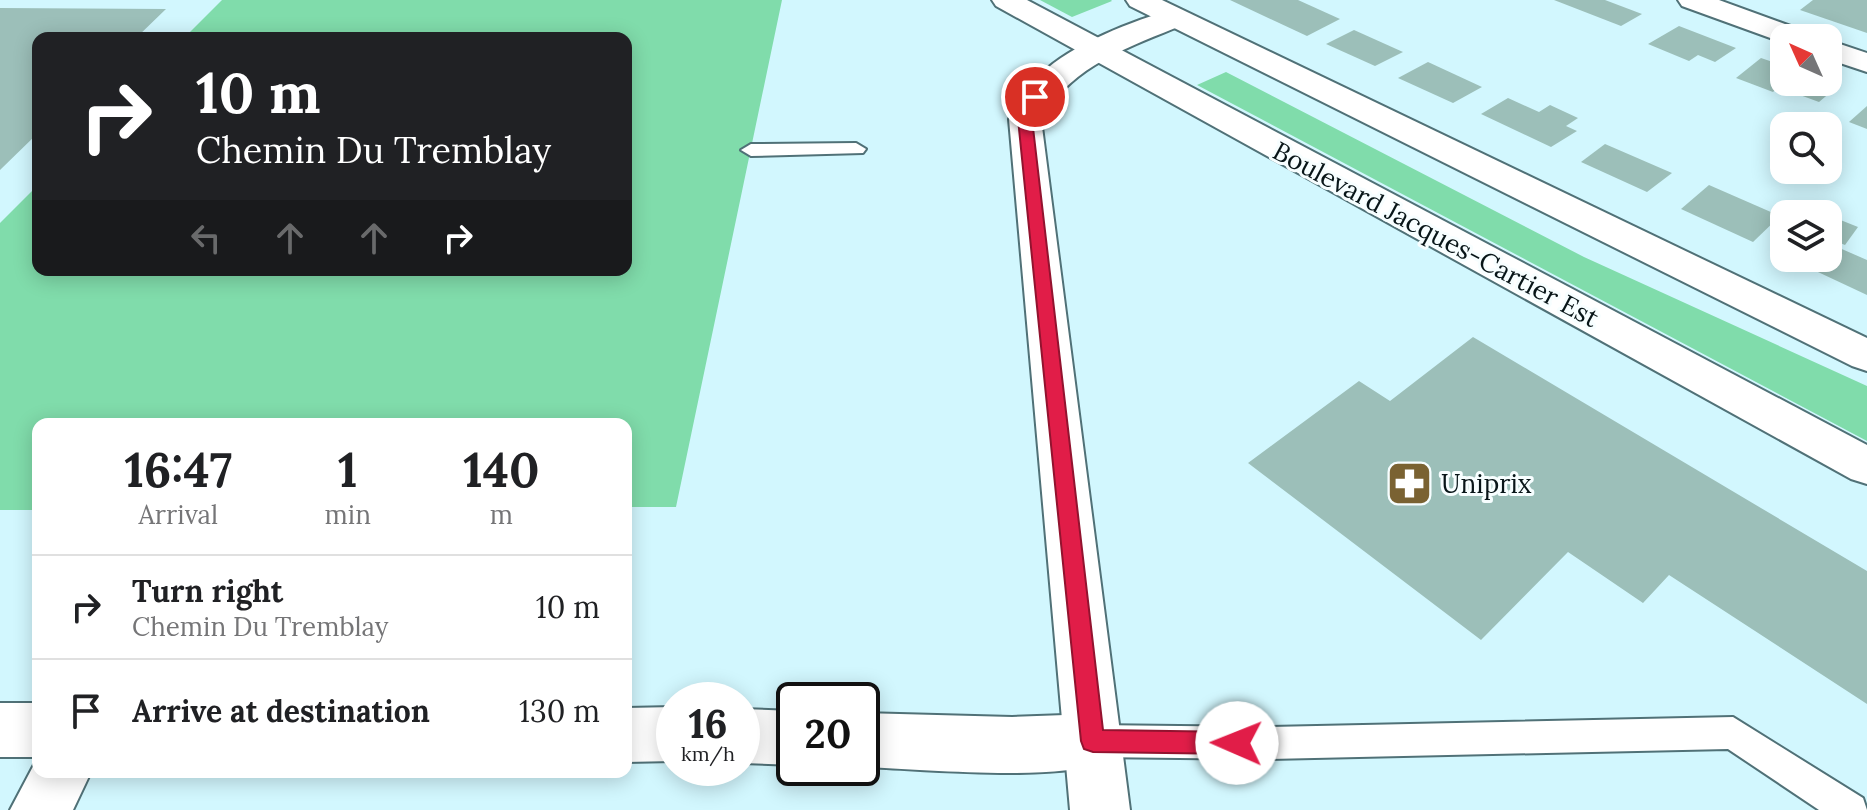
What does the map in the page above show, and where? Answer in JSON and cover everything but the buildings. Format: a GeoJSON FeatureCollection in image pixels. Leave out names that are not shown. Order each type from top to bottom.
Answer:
{"type":"FeatureCollection","features":[{"type":"Feature","properties":{"kind":"main road","name":"Boulevard Jacques-Cartier Est"},"geometry":{"type":"LineString","coordinates":[[1006,0],[1867,466]]}},
{"type":"Feature","properties":{"kind":"main road"},"geometry":{"type":"LineString","coordinates":[[1697,1],[1770,28]]}},
{"type":"Feature","properties":{"kind":"main road"},"geometry":{"type":"LineString","coordinates":[[1100,810],[1025,119],[1035,97],[1059,71],[1097,51],[1157,9],[1867,356]]}},
{"type":"Feature","properties":{"kind":"main road"},"geometry":{"type":"LineString","coordinates":[[1842,54],[1867,63]]}},
{"type":"Feature","properties":{"kind":"main road"},"geometry":{"type":"LineString","coordinates":[[0,730],[32,730]]}},
{"type":"Feature","properties":{"kind":"main road"},"geometry":{"type":"LineString","coordinates":[[632,735],[656,734]]}},
{"type":"Feature","properties":{"kind":"main road"},"geometry":{"type":"LineString","coordinates":[[880,740],[1012,744],[1093,741]]}},
{"type":"Feature","properties":{"kind":"main road"},"geometry":{"type":"LineString","coordinates":[[40,810],[59,778]]}},
{"type":"Feature","properties":{"kind":"lane"},"geometry":{"type":"LineString","coordinates":[[751,150],[856,149]]}},
{"type":"Feature","properties":{"kind":"lane"},"geometry":{"type":"LineString","coordinates":[[1093,741],[1265,743],[1733,733],[1850,810]]}},
{"type":"Feature","properties":{"kind":"green space"},"geometry":{"type":"Polygon","coordinates":[[[222,0],[782,0],[676,507],[632,507],[632,418],[32,418],[32,510],[0,510],[0,223],[32,191],[32,276],[632,276],[632,32],[190,32],[222,0]]]}},
{"type":"Feature","properties":{"kind":"green space"},"geometry":{"type":"Polygon","coordinates":[[[1040,0],[1111,0],[1112,1],[1072,17],[1040,0]]]}},
{"type":"Feature","properties":{"kind":"green space"},"geometry":{"type":"Polygon","coordinates":[[[1226,72],[1584,257],[1867,386],[1867,441],[1197,85],[1226,72]]]}},
{"type":"Feature","properties":{"kind":"place","name":"Uniprix"},"geometry":{"type":"Point","coordinates":[1410,483]}},
{"type":"Feature","properties":{"kind":"route"},"geometry":{"type":"LineString","coordinates":[[1035,97],[1025,119],[1093,741],[1237,743]]}}]}
